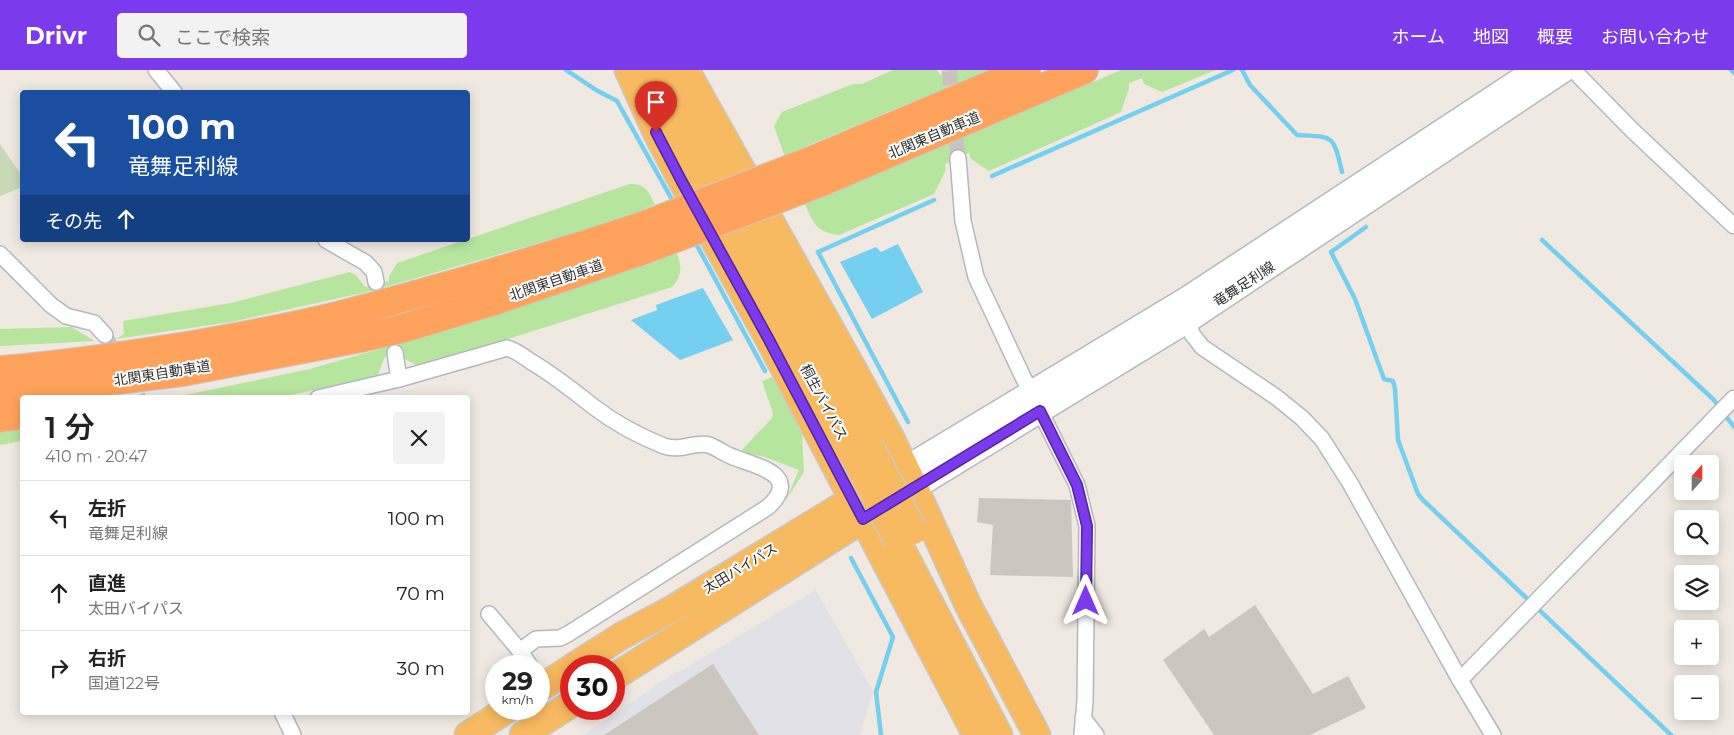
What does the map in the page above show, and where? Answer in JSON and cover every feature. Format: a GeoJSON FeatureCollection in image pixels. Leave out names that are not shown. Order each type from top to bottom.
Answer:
{"type":"FeatureCollection","features":[{"type":"Feature","properties":{"kind":"highway"},"geometry":{"type":"LineString","coordinates":[[628,70],[656,132],[681,180],[768,338],[853,456],[858,509],[976,735]]}},
{"type":"Feature","properties":{"kind":"highway","name":"桐生バイパス"},"geometry":{"type":"LineString","coordinates":[[645,70],[853,456],[906,536],[1022,735]]}},
{"type":"Feature","properties":{"kind":"highway","name":"桐生バイパス"},"geometry":{"type":"LineString","coordinates":[[668,70],[853,456]]}},
{"type":"Feature","properties":{"kind":"highway"},"geometry":{"type":"LineString","coordinates":[[686,70],[852,365],[910,478],[968,605],[1037,735]]}},
{"type":"Feature","properties":{"kind":"highway","name":"北関東自動車道"},"geometry":{"type":"LineString","coordinates":[[818,171],[1026,70]]}},
{"type":"Feature","properties":{"kind":"highway","name":"北関東自動車道"},"geometry":{"type":"LineString","coordinates":[[0,394],[183,372],[404,328],[497,300],[645,238],[1084,70]]}},
{"type":"Feature","properties":{"kind":"highway","name":"北関東自動車道"},"geometry":{"type":"LineString","coordinates":[[0,370],[38,367],[141,353],[280,329],[343,314],[525,264],[645,238]]}},
{"type":"Feature","properties":{"kind":"highway"},"geometry":{"type":"LineString","coordinates":[[131,395],[251,372],[361,338]]}},
{"type":"Feature","properties":{"kind":"highway"},"geometry":{"type":"LineString","coordinates":[[0,418],[20,415]]}},
{"type":"Feature","properties":{"kind":"highway"},"geometry":{"type":"LineString","coordinates":[[622,635],[664,599],[824,496],[853,456]]}},
{"type":"Feature","properties":{"kind":"highway","name":"太田バイパス"},"geometry":{"type":"LineString","coordinates":[[591,655],[622,635],[858,509],[910,478]]}},
{"type":"Feature","properties":{"kind":"highway","name":"太田バイパス"},"geometry":{"type":"LineString","coordinates":[[625,669],[858,509]]}},
{"type":"Feature","properties":{"kind":"highway","name":"桐生バイパス"},"geometry":{"type":"LineString","coordinates":[[906,536],[1000,735]]}},
{"type":"Feature","properties":{"kind":"highway"},"geometry":{"type":"LineString","coordinates":[[523,735],[560,711]]}},
{"type":"Feature","properties":{"kind":"highway"},"geometry":{"type":"LineString","coordinates":[[468,735],[491,720]]}},
{"type":"Feature","properties":{"kind":"main road","name":"竜舞足利線"},"geometry":{"type":"LineString","coordinates":[[910,478],[1035,402],[1187,298],[1534,70]]}},
{"type":"Feature","properties":{"kind":"main road","name":"竜舞足利線"},"geometry":{"type":"LineString","coordinates":[[1035,402],[1188,321],[1572,73]]}},
{"type":"Feature","properties":{"kind":"street"},"geometry":{"type":"LineString","coordinates":[[156,70],[172,90]]}},
{"type":"Feature","properties":{"kind":"street"},"geometry":{"type":"LineString","coordinates":[[1572,73],[1734,226]]}},
{"type":"Feature","properties":{"kind":"street"},"geometry":{"type":"LineString","coordinates":[[958,158],[963,221],[976,277],[1035,402],[1077,485],[1087,526],[1085,701],[1082,735]]}},
{"type":"Feature","properties":{"kind":"street"},"geometry":{"type":"LineString","coordinates":[[329,242],[366,263],[374,272],[376,282]]}},
{"type":"Feature","properties":{"kind":"street"},"geometry":{"type":"LineString","coordinates":[[0,254],[51,306],[66,316],[94,323],[105,335]]}},
{"type":"Feature","properties":{"kind":"street"},"geometry":{"type":"LineString","coordinates":[[1187,298],[1188,321],[1192,334],[1202,347],[1239,370],[1276,398],[1302,418],[1322,439],[1350,483],[1460,680],[1493,735]]}},
{"type":"Feature","properties":{"kind":"street"},"geometry":{"type":"LineString","coordinates":[[331,395],[399,379],[506,348],[556,377],[631,432],[673,449],[709,445],[733,457],[772,472],[779,482],[778,495],[768,507],[568,634],[560,638],[536,639],[520,652]]}},
{"type":"Feature","properties":{"kind":"street"},"geometry":{"type":"LineString","coordinates":[[395,353],[399,379]]}},
{"type":"Feature","properties":{"kind":"street"},"geometry":{"type":"LineString","coordinates":[[1460,680],[1734,398]]}},
{"type":"Feature","properties":{"kind":"street"},"geometry":{"type":"LineString","coordinates":[[488,614],[522,655]]}},
{"type":"Feature","properties":{"kind":"street"},"geometry":{"type":"LineString","coordinates":[[284,715],[294,735]]}},
{"type":"Feature","properties":{"kind":"street"},"geometry":{"type":"LineString","coordinates":[[1083,718],[1096,735]]}},
{"type":"Feature","properties":{"kind":"shaded area"},"geometry":{"type":"Polygon","coordinates":[[[816,590],[873,691],[860,735],[583,735],[605,720],[625,720],[625,706],[677,671],[679,672],[816,590]]]}},
{"type":"Feature","properties":{"kind":"green space"},"geometry":{"type":"Polygon","coordinates":[[[893,70],[937,70],[940,75],[951,70],[988,70],[802,148],[803,152],[785,157],[774,126],[782,112],[853,84],[862,84],[893,70]]]}},
{"type":"Feature","properties":{"kind":"green space"},"geometry":{"type":"Polygon","coordinates":[[[1121,70],[1216,70],[1162,92],[1144,84],[1142,78],[1129,83],[1121,112],[989,171],[971,159],[969,153],[945,164],[946,170],[934,194],[839,235],[820,229],[813,220],[804,201],[821,193],[824,197],[1121,70]]]}},
{"type":"Feature","properties":{"kind":"green space"},"geometry":{"type":"Polygon","coordinates":[[[0,144],[20,173],[20,188],[0,196],[0,144]]]}},
{"type":"Feature","properties":{"kind":"green space"},"geometry":{"type":"Polygon","coordinates":[[[630,184],[643,187],[655,204],[640,211],[559,237],[371,291],[231,322],[116,339],[124,334],[123,321],[231,303],[350,272],[356,275],[365,287],[389,281],[389,277],[397,263],[459,242],[470,242],[470,238],[630,184]]]}},
{"type":"Feature","properties":{"kind":"green space"},"geometry":{"type":"Polygon","coordinates":[[[675,250],[679,260],[680,274],[672,287],[420,367],[403,358],[401,351],[386,355],[377,376],[291,395],[185,395],[310,369],[400,343],[659,261],[657,255],[675,250]]]}},
{"type":"Feature","properties":{"kind":"green space"},"geometry":{"type":"Polygon","coordinates":[[[71,327],[95,341],[0,346],[0,329],[71,327]]]}},
{"type":"Feature","properties":{"kind":"green space"},"geometry":{"type":"Polygon","coordinates":[[[772,377],[802,433],[804,472],[786,500],[799,470],[765,457],[740,452],[772,418],[773,413],[762,381],[772,377]]]}},
{"type":"Feature","properties":{"kind":"green space"},"geometry":{"type":"Polygon","coordinates":[[[20,424],[20,441],[0,445],[0,428],[20,424]]]}},
{"type":"Feature","properties":{"kind":"water"},"geometry":{"type":"Polygon","coordinates":[[[898,244],[923,292],[872,319],[840,262],[876,247],[881,252],[898,244]]]}},
{"type":"Feature","properties":{"kind":"water"},"geometry":{"type":"Polygon","coordinates":[[[703,288],[733,340],[680,360],[631,320],[657,310],[656,305],[703,288]]]}},
{"type":"Feature","properties":{"kind":"building"},"geometry":{"type":"Polygon","coordinates":[[[979,498],[1071,500],[1073,577],[990,575],[993,525],[977,522],[979,498]]]}},
{"type":"Feature","properties":{"kind":"building"},"geometry":{"type":"Polygon","coordinates":[[[1255,605],[1313,694],[1348,676],[1366,708],[1310,735],[1214,735],[1163,660],[1204,629],[1209,637],[1255,605]]]}},
{"type":"Feature","properties":{"kind":"building"},"geometry":{"type":"Polygon","coordinates":[[[713,664],[759,735],[604,735],[713,664]]]}},
{"type":"Feature","properties":{"kind":"waterway"},"geometry":{"type":"LineString","coordinates":[[566,70],[596,90],[617,101],[675,205]]}},
{"type":"Feature","properties":{"kind":"waterway"},"geometry":{"type":"LineString","coordinates":[[992,176],[1233,70]]}},
{"type":"Feature","properties":{"kind":"waterway"},"geometry":{"type":"LineString","coordinates":[[1242,70],[1250,85],[1297,135],[1318,136],[1330,140],[1334,144],[1342,172]]}},
{"type":"Feature","properties":{"kind":"waterway"},"geometry":{"type":"LineString","coordinates":[[1731,70],[1734,73]]}},
{"type":"Feature","properties":{"kind":"waterway"},"geometry":{"type":"LineString","coordinates":[[908,422],[818,252],[934,200]]}},
{"type":"Feature","properties":{"kind":"waterway"},"geometry":{"type":"LineString","coordinates":[[1366,227],[1331,252],[1355,299],[1384,379],[1393,381],[1398,440],[1418,494],[1671,735]]}},
{"type":"Feature","properties":{"kind":"waterway"},"geometry":{"type":"LineString","coordinates":[[694,240],[765,371]]}},
{"type":"Feature","properties":{"kind":"waterway"},"geometry":{"type":"LineString","coordinates":[[1542,240],[1714,400],[1734,427]]}},
{"type":"Feature","properties":{"kind":"waterway"},"geometry":{"type":"LineString","coordinates":[[851,558],[893,637],[876,692],[881,735]]}},
{"type":"Feature","properties":{"kind":"tunnel"},"geometry":{"type":"LineString","coordinates":[[949,70],[958,158]]}},
{"type":"Feature","properties":{"kind":"tunnel"},"geometry":{"type":"LineString","coordinates":[[105,335],[137,395]]}},
{"type":"Feature","properties":{"kind":"route"},"geometry":{"type":"LineString","coordinates":[[656,132],[768,338],[863,519],[1040,411],[1077,485],[1087,526],[1086,601]]}}]}
